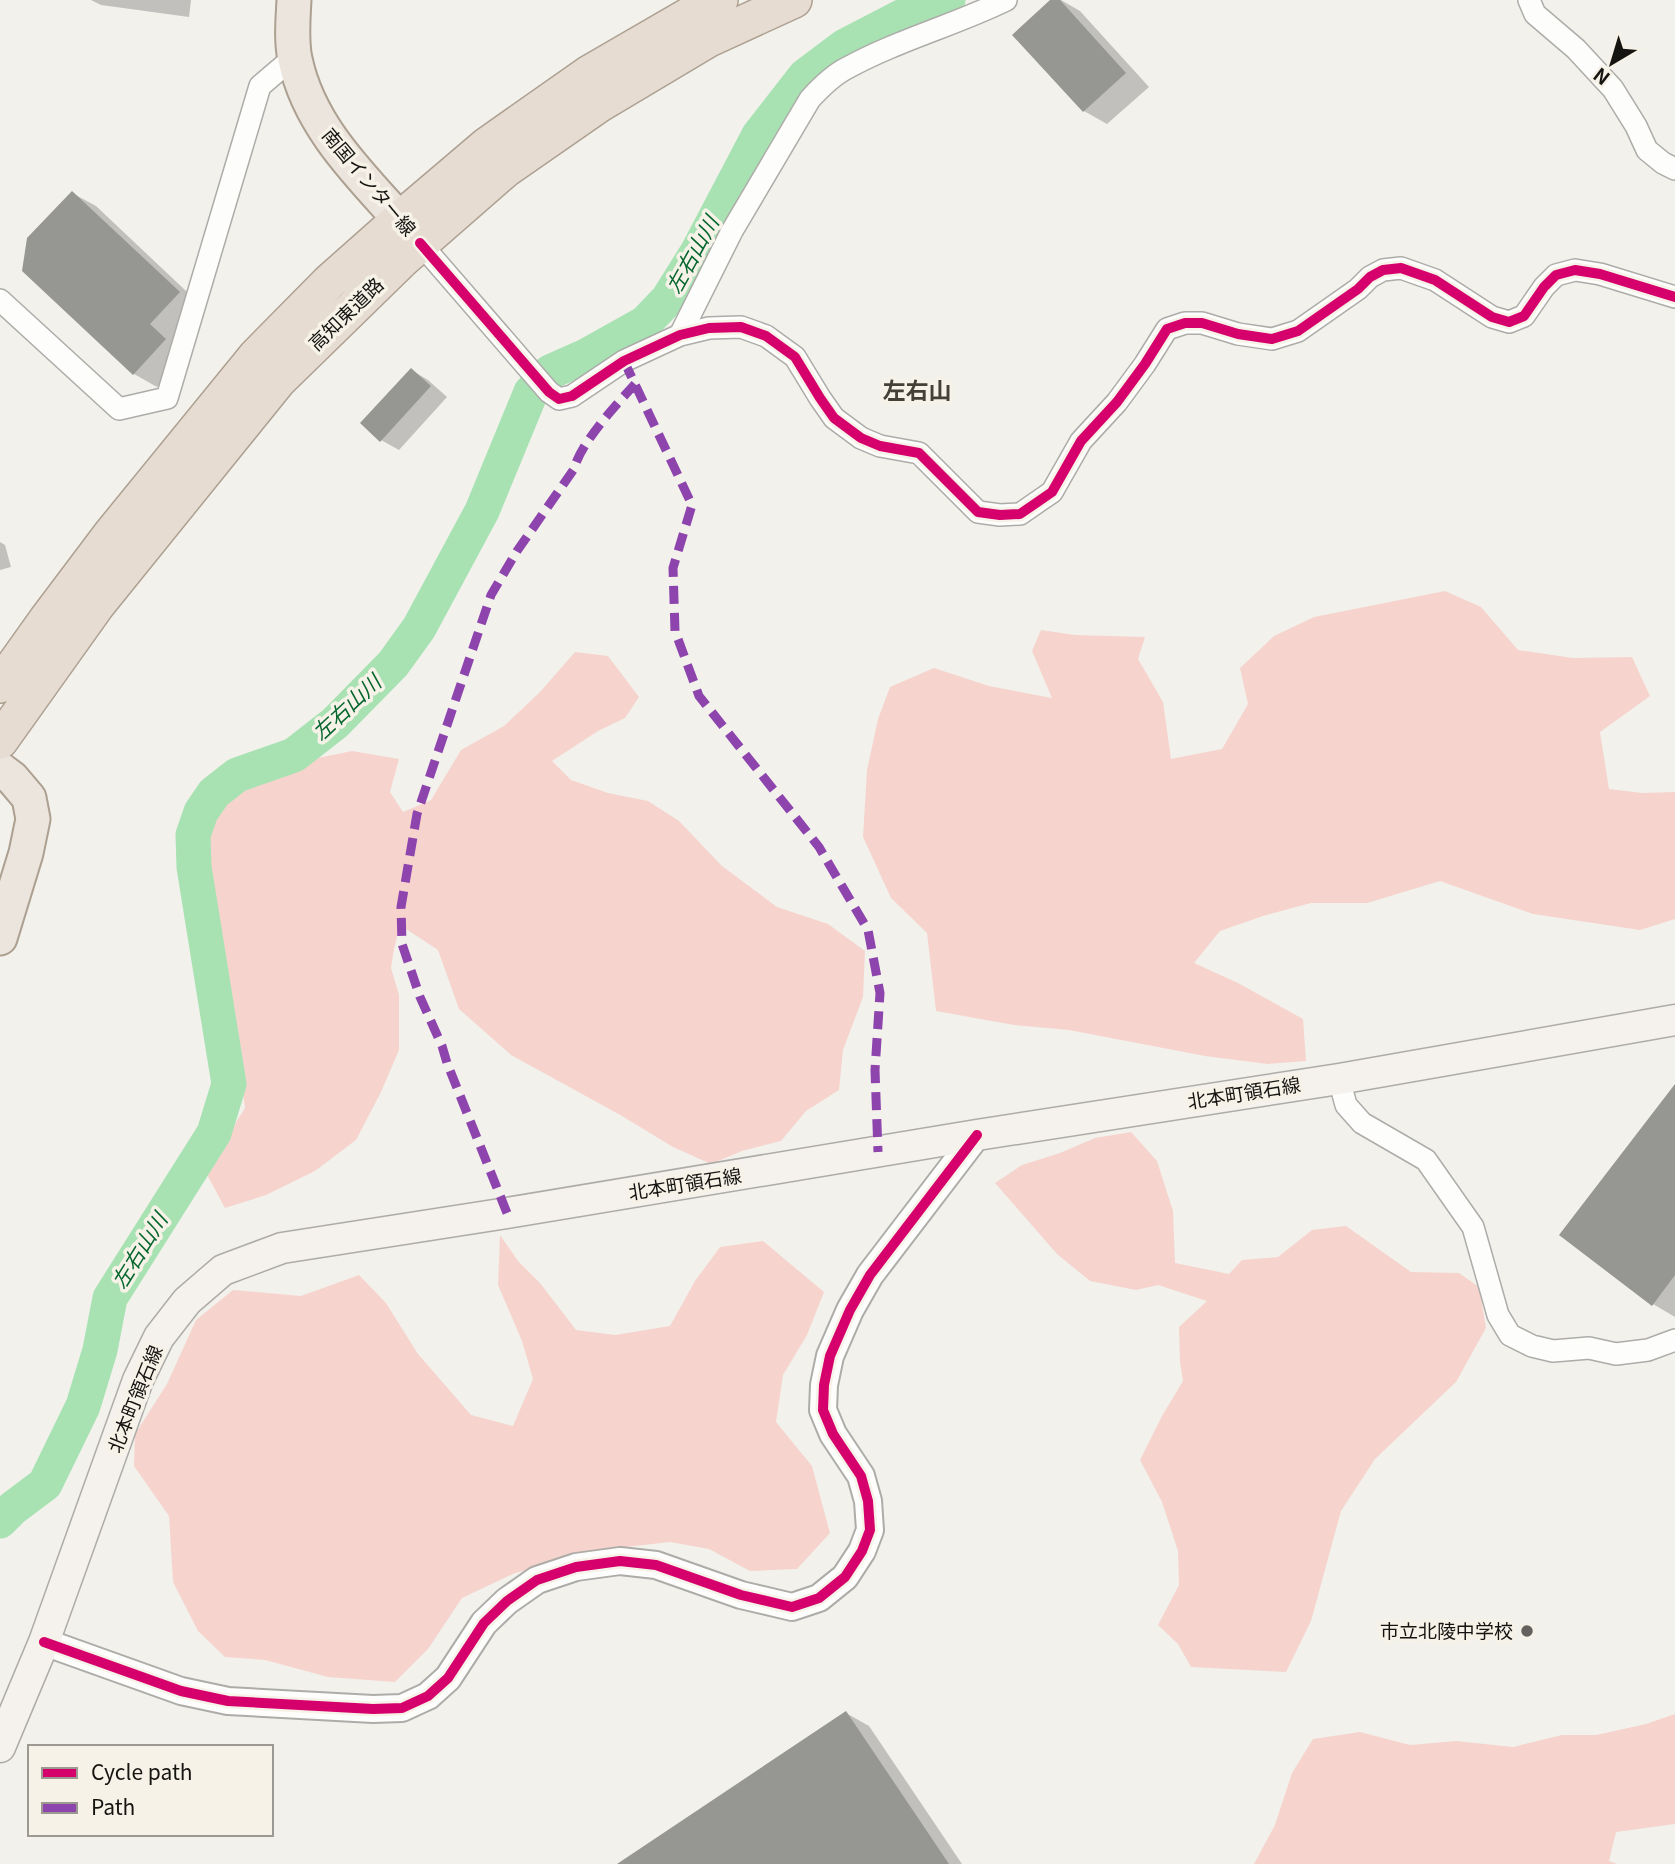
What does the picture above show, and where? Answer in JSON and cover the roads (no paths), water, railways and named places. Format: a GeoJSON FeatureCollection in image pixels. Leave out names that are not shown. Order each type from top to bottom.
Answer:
{"type":"FeatureCollection","features":[{"type":"Feature","properties":{"kind":"highway","name":"高知東道路"},"geometry":{"type":"LineString","coordinates":[[0,741],[97,605],[278,381],[487,145],[588,74],[720,0]]}},
{"type":"Feature","properties":{"kind":"highway","name":"高知東道路"},"geometry":{"type":"LineString","coordinates":[[0,685],[111,534],[256,356],[329,282],[505,170],[600,104],[709,39],[794,0]]}},
{"type":"Feature","properties":{"kind":"main road","name":"南国インター線"},"geometry":{"type":"LineString","coordinates":[[295,0],[294,57],[313,113],[350,164],[410,231]]}},
{"type":"Feature","properties":{"kind":"main road"},"geometry":{"type":"LineString","coordinates":[[0,769],[12,778],[29,798],[33,819],[26,853],[0,938]]}},
{"type":"Feature","properties":{"kind":"main road","name":"北本町領石線"},"geometry":{"type":"LineString","coordinates":[[0,1747],[44,1642],[138,1380],[159,1337],[187,1301],[223,1270],[282,1248],[1339,1079],[1675,1020]]}},
{"type":"Feature","properties":{"kind":"street"},"geometry":{"type":"LineString","coordinates":[[681,335],[732,231],[810,99],[846,68],[1006,0]]}},
{"type":"Feature","properties":{"kind":"street"},"geometry":{"type":"LineString","coordinates":[[1529,0],[1535,14],[1576,49],[1613,89],[1647,150],[1675,169]]}},
{"type":"Feature","properties":{"kind":"street"},"geometry":{"type":"LineString","coordinates":[[0,300],[119,409],[167,398],[260,86],[294,57]]}},
{"type":"Feature","properties":{"kind":"street"},"geometry":{"type":"LineString","coordinates":[[410,231],[549,392],[559,399],[572,396],[624,361],[681,335],[709,328],[741,327],[766,336],[795,356],[834,418],[861,438],[880,446],[919,453],[978,512],[1000,515],[1020,514],[1052,492],[1081,441],[1117,402],[1167,329],[1185,323],[1202,323],[1238,334],[1272,339],[1298,331],[1358,289],[1370,277],[1383,270],[1401,268],[1435,280],[1492,317],[1509,322],[1524,316],[1556,275],[1575,270],[1600,274],[1675,297]]}},
{"type":"Feature","properties":{"kind":"street"},"geometry":{"type":"LineString","coordinates":[[1339,1079],[1346,1105],[1362,1123],[1426,1160],[1474,1227],[1498,1315],[1510,1335],[1532,1346],[1553,1351],[1589,1348],[1616,1354],[1648,1350],[1675,1340]]}},
{"type":"Feature","properties":{"kind":"street"},"geometry":{"type":"LineString","coordinates":[[44,1642],[181,1692],[228,1701],[373,1709],[402,1707],[428,1696],[448,1678],[484,1623],[507,1601],[537,1580],[576,1567],[620,1561],[656,1565],[741,1595],[792,1607],[820,1598],[845,1577],[862,1551],[870,1530],[868,1501],[861,1476],[832,1434],[823,1410],[824,1385],[830,1356],[850,1310],[870,1275],[977,1135]]}},
{"type":"Feature","properties":{"kind":"waterway","name":"左右山川"},"geometry":{"type":"LineString","coordinates":[[0,1521],[45,1484],[83,1406],[100,1350],[110,1298],[214,1133],[229,1084],[194,867],[193,835],[201,812],[214,793],[237,775],[294,755],[335,723],[393,664],[419,628],[482,511],[531,392],[550,372],[586,356],[645,323],[668,299],[698,251],[759,135],[805,76],[845,46],[901,17],[948,0]]}},
{"type":"Feature","properties":{"kind":"place","name":"市立北陵中学校"},"geometry":{"type":"Point","coordinates":[1527,1631]}},
{"type":"Feature","properties":{"kind":"district","name":"左右山"},"geometry":{"type":"Point","coordinates":[917,391]}}]}
